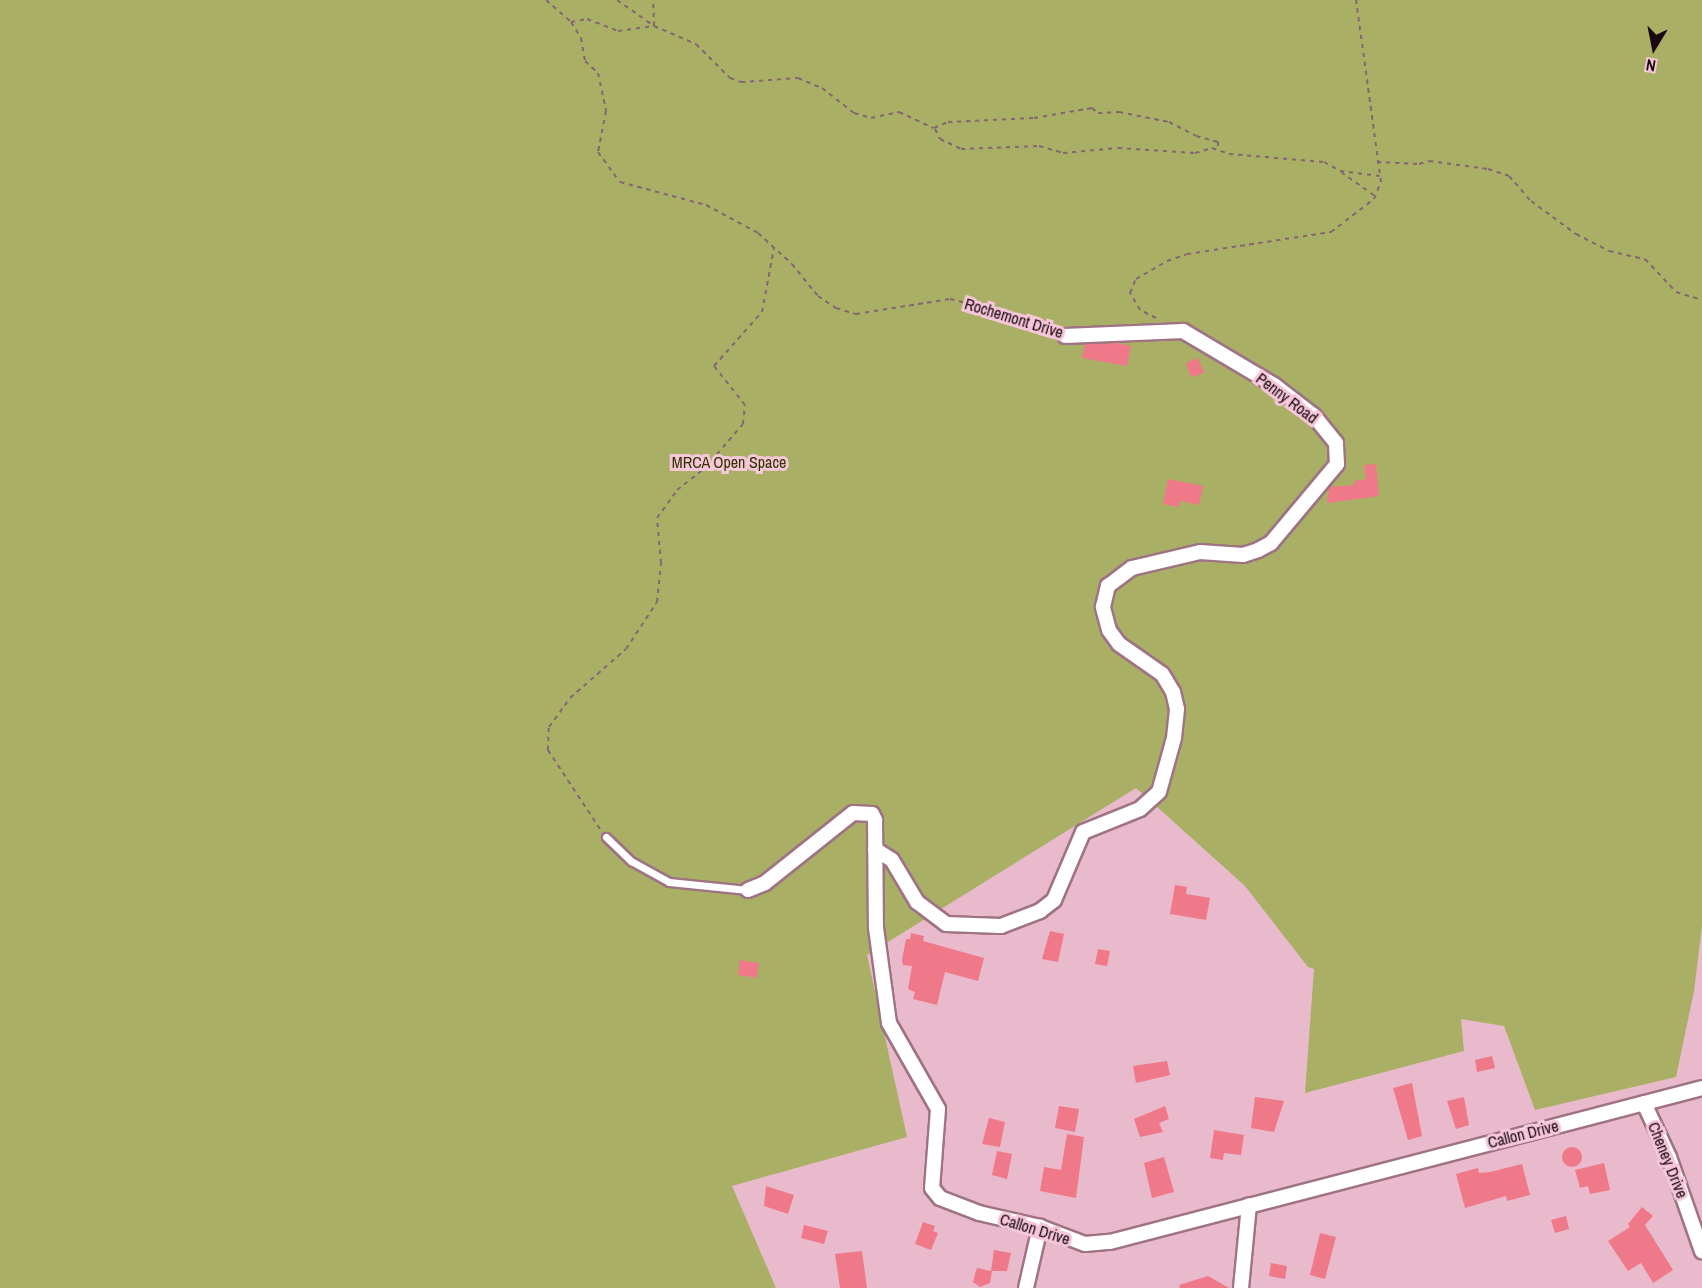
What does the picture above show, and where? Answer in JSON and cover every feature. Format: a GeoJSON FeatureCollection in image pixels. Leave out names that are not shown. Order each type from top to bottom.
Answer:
{"type":"FeatureCollection","features":[{"type":"Feature","properties":{"kind":"street","name":"Rochemont Drive"},"geometry":{"type":"LineString","coordinates":[[1065,336],[1183,331]]}},
{"type":"Feature","properties":{"kind":"street","name":"Penny Road"},"geometry":{"type":"LineString","coordinates":[[875,849],[892,860],[917,902],[946,924],[1001,926],[1040,911],[1054,900],[1083,832],[1140,809],[1159,792],[1174,738],[1176,699],[1162,674],[1119,644],[1109,630],[1103,607],[1108,586],[1132,568],[1200,552],[1243,555],[1264,547],[1301,503],[1330,477],[1338,454],[1336,442],[1313,415],[1274,385],[1183,331]]}},
{"type":"Feature","properties":{"kind":"street","name":"Callon Drive"},"geometry":{"type":"LineString","coordinates":[[748,890],[765,884],[853,813],[862,810],[875,820],[876,928],[889,1023],[938,1109],[932,1188],[940,1198],[979,1213],[1040,1227],[1084,1244],[1110,1242],[1702,1088]]}},
{"type":"Feature","properties":{"kind":"street","name":"Cheney Drive"},"geometry":{"type":"LineString","coordinates":[[1644,1103],[1669,1157],[1702,1251]]}},
{"type":"Feature","properties":{"kind":"street"},"geometry":{"type":"LineString","coordinates":[[1241,1288],[1249,1205]]}},
{"type":"Feature","properties":{"kind":"street"},"geometry":{"type":"LineString","coordinates":[[1026,1288],[1040,1227]]}},
{"type":"Feature","properties":{"kind":"lane"},"geometry":{"type":"LineString","coordinates":[[606,837],[631,861],[669,882],[748,890]]}},
{"type":"Feature","properties":{"kind":"path"},"geometry":{"type":"LineString","coordinates":[[546,0],[571,22],[587,19],[618,31],[654,26]]}},
{"type":"Feature","properties":{"kind":"path"},"geometry":{"type":"LineString","coordinates":[[617,0],[654,26],[696,44],[711,62],[741,82],[798,78],[822,88],[854,113],[871,118],[899,111],[934,128],[940,139],[961,149],[1039,146],[1063,153],[1118,148],[1195,153],[1218,148],[1229,154],[1324,162],[1375,196]]}},
{"type":"Feature","properties":{"kind":"path"},"geometry":{"type":"LineString","coordinates":[[653,0],[654,26]]}},
{"type":"Feature","properties":{"kind":"path"},"geometry":{"type":"LineString","coordinates":[[1183,331],[1134,305],[1130,293],[1136,279],[1187,254],[1331,232],[1358,215],[1375,196],[1381,182],[1356,0]]}},
{"type":"Feature","properties":{"kind":"path","name":"Rochemont Drive"},"geometry":{"type":"LineString","coordinates":[[571,22],[581,38],[585,61],[598,73],[606,111],[598,153],[620,182],[706,205],[758,233],[818,296],[836,308],[865,313],[950,299],[1004,312],[1065,336]]}},
{"type":"Feature","properties":{"kind":"path"},"geometry":{"type":"LineString","coordinates":[[934,128],[948,122],[1034,118],[1092,108],[1098,113],[1119,112],[1169,122],[1196,136],[1218,142],[1218,148]]}},
{"type":"Feature","properties":{"kind":"path"},"geometry":{"type":"LineString","coordinates":[[1377,162],[1419,164],[1429,161],[1488,169],[1509,176],[1531,201],[1576,234],[1609,251],[1644,259],[1676,292],[1702,300]]}},
{"type":"Feature","properties":{"kind":"path"},"geometry":{"type":"LineString","coordinates":[[1340,171],[1380,176]]}},
{"type":"Feature","properties":{"kind":"path"},"geometry":{"type":"LineString","coordinates":[[606,837],[548,750],[549,727],[570,698],[626,649],[657,602],[661,563],[657,518],[677,490],[705,468],[743,423],[745,405],[714,366],[762,312],[774,248]]}},
{"type":"Feature","properties":{"kind":"green space","name":"MRCA Open Space"},"geometry":{"type":"Polygon","coordinates":[[[0,0],[1702,0],[1702,926],[1694,991],[1676,1077],[1535,1110],[1504,1026],[1461,1019],[1464,1051],[1305,1093],[1314,969],[1308,967],[1245,886],[1136,788],[867,955],[907,1137],[732,1186],[776,1288],[0,1288],[0,0]]]}},
{"type":"Feature","properties":{"kind":"building"},"geometry":{"type":"Polygon","coordinates":[[[1116,343],[1131,346],[1127,366],[1082,358],[1085,344],[1116,343]]]}},
{"type":"Feature","properties":{"kind":"building"},"geometry":{"type":"Polygon","coordinates":[[[1198,358],[1204,373],[1191,377],[1186,363],[1198,358]]]}},
{"type":"Feature","properties":{"kind":"building"},"geometry":{"type":"Polygon","coordinates":[[[1376,464],[1379,496],[1327,503],[1329,487],[1355,485],[1354,481],[1366,479],[1364,465],[1376,464]]]}},
{"type":"Feature","properties":{"kind":"building"},"geometry":{"type":"Polygon","coordinates":[[[1168,479],[1203,486],[1199,505],[1180,501],[1179,507],[1163,504],[1168,479]]]}},
{"type":"Feature","properties":{"kind":"building"},"geometry":{"type":"Polygon","coordinates":[[[1175,885],[1187,887],[1186,894],[1210,898],[1206,920],[1170,914],[1175,885]]]}},
{"type":"Feature","properties":{"kind":"building"},"geometry":{"type":"Polygon","coordinates":[[[1050,931],[1064,934],[1058,962],[1042,959],[1050,931]]]}},
{"type":"Feature","properties":{"kind":"building"},"geometry":{"type":"Polygon","coordinates":[[[911,933],[924,936],[923,941],[984,958],[978,981],[945,972],[937,1005],[913,999],[915,992],[908,989],[912,966],[903,965],[902,960],[906,939],[910,939],[911,933]]]}},
{"type":"Feature","properties":{"kind":"building"},"geometry":{"type":"Polygon","coordinates":[[[1098,949],[1110,951],[1107,966],[1095,964],[1098,949]]]}},
{"type":"Feature","properties":{"kind":"building"},"geometry":{"type":"Polygon","coordinates":[[[740,960],[759,963],[757,978],[738,975],[740,960]]]}},
{"type":"Feature","properties":{"kind":"building"},"geometry":{"type":"Polygon","coordinates":[[[1492,1056],[1495,1068],[1477,1072],[1475,1060],[1492,1056]]]}},
{"type":"Feature","properties":{"kind":"building"},"geometry":{"type":"Polygon","coordinates":[[[1167,1061],[1170,1075],[1136,1083],[1133,1066],[1167,1061]]]}},
{"type":"Feature","properties":{"kind":"building"},"geometry":{"type":"Polygon","coordinates":[[[1412,1083],[1422,1136],[1408,1140],[1393,1088],[1412,1083]]]}},
{"type":"Feature","properties":{"kind":"building"},"geometry":{"type":"Polygon","coordinates":[[[1255,1097],[1284,1101],[1274,1132],[1251,1128],[1255,1097]]]}},
{"type":"Feature","properties":{"kind":"building"},"geometry":{"type":"Polygon","coordinates":[[[1464,1097],[1469,1125],[1456,1129],[1447,1101],[1464,1097]]]}},
{"type":"Feature","properties":{"kind":"building"},"geometry":{"type":"Polygon","coordinates":[[[1059,1106],[1079,1109],[1075,1132],[1055,1128],[1059,1106]]]}},
{"type":"Feature","properties":{"kind":"building"},"geometry":{"type":"Polygon","coordinates":[[[1165,1106],[1169,1119],[1159,1123],[1163,1132],[1140,1137],[1134,1119],[1165,1106]]]}},
{"type":"Feature","properties":{"kind":"building"},"geometry":{"type":"Polygon","coordinates":[[[989,1118],[1005,1122],[1000,1147],[982,1144],[989,1118]]]}},
{"type":"Feature","properties":{"kind":"building"},"geometry":{"type":"Polygon","coordinates":[[[1214,1130],[1244,1135],[1241,1155],[1224,1153],[1223,1160],[1210,1158],[1214,1130]]]}},
{"type":"Feature","properties":{"kind":"building"},"geometry":{"type":"Polygon","coordinates":[[[1067,1134],[1084,1137],[1076,1198],[1040,1191],[1044,1167],[1061,1170],[1067,1134]]]}},
{"type":"Feature","properties":{"kind":"building"},"geometry":{"type":"Polygon","coordinates":[[[1572,1147],[1579,1150],[1582,1157],[1579,1164],[1572,1167],[1565,1164],[1562,1157],[1565,1150],[1572,1147]]]}},
{"type":"Feature","properties":{"kind":"building"},"geometry":{"type":"Polygon","coordinates":[[[997,1151],[1012,1154],[1007,1179],[992,1175],[997,1151]]]}},
{"type":"Feature","properties":{"kind":"building"},"geometry":{"type":"Polygon","coordinates":[[[1164,1157],[1174,1192],[1152,1198],[1144,1163],[1164,1157]]]}},
{"type":"Feature","properties":{"kind":"building"},"geometry":{"type":"Polygon","coordinates":[[[1604,1163],[1610,1190],[1590,1194],[1588,1186],[1580,1188],[1575,1170],[1604,1163]]]}},
{"type":"Feature","properties":{"kind":"building"},"geometry":{"type":"Polygon","coordinates":[[[1522,1164],[1530,1195],[1507,1201],[1506,1196],[1465,1208],[1456,1174],[1478,1168],[1479,1173],[1490,1172],[1522,1164]]]}},
{"type":"Feature","properties":{"kind":"building"},"geometry":{"type":"Polygon","coordinates":[[[766,1186],[794,1195],[788,1214],[764,1206],[766,1186]]]}},
{"type":"Feature","properties":{"kind":"building"},"geometry":{"type":"Polygon","coordinates":[[[1642,1207],[1653,1216],[1645,1225],[1673,1270],[1653,1283],[1641,1263],[1628,1271],[1608,1241],[1630,1227],[1628,1224],[1642,1207]]]}},
{"type":"Feature","properties":{"kind":"building"},"geometry":{"type":"Polygon","coordinates":[[[1566,1216],[1569,1229],[1555,1233],[1551,1220],[1566,1216]]]}},
{"type":"Feature","properties":{"kind":"building"},"geometry":{"type":"Polygon","coordinates":[[[923,1222],[935,1226],[933,1231],[938,1233],[931,1250],[915,1244],[923,1222]]]}},
{"type":"Feature","properties":{"kind":"building"},"geometry":{"type":"Polygon","coordinates":[[[804,1225],[828,1231],[824,1244],[801,1238],[804,1225]]]}},
{"type":"Feature","properties":{"kind":"building"},"geometry":{"type":"Polygon","coordinates":[[[1320,1233],[1336,1237],[1325,1279],[1310,1275],[1320,1233]]]}},
{"type":"Feature","properties":{"kind":"building"},"geometry":{"type":"Polygon","coordinates":[[[994,1250],[1011,1253],[1007,1271],[992,1271],[990,1283],[980,1287],[973,1282],[977,1268],[991,1271],[994,1250]]]}},
{"type":"Feature","properties":{"kind":"building"},"geometry":{"type":"Polygon","coordinates":[[[862,1251],[867,1288],[840,1288],[835,1254],[862,1251]]]}},
{"type":"Feature","properties":{"kind":"building"},"geometry":{"type":"Polygon","coordinates":[[[1271,1263],[1287,1266],[1285,1279],[1269,1276],[1271,1263]]]}},
{"type":"Feature","properties":{"kind":"building"},"geometry":{"type":"Polygon","coordinates":[[[1208,1276],[1229,1288],[1180,1288],[1179,1285],[1208,1276]]]}}]}
